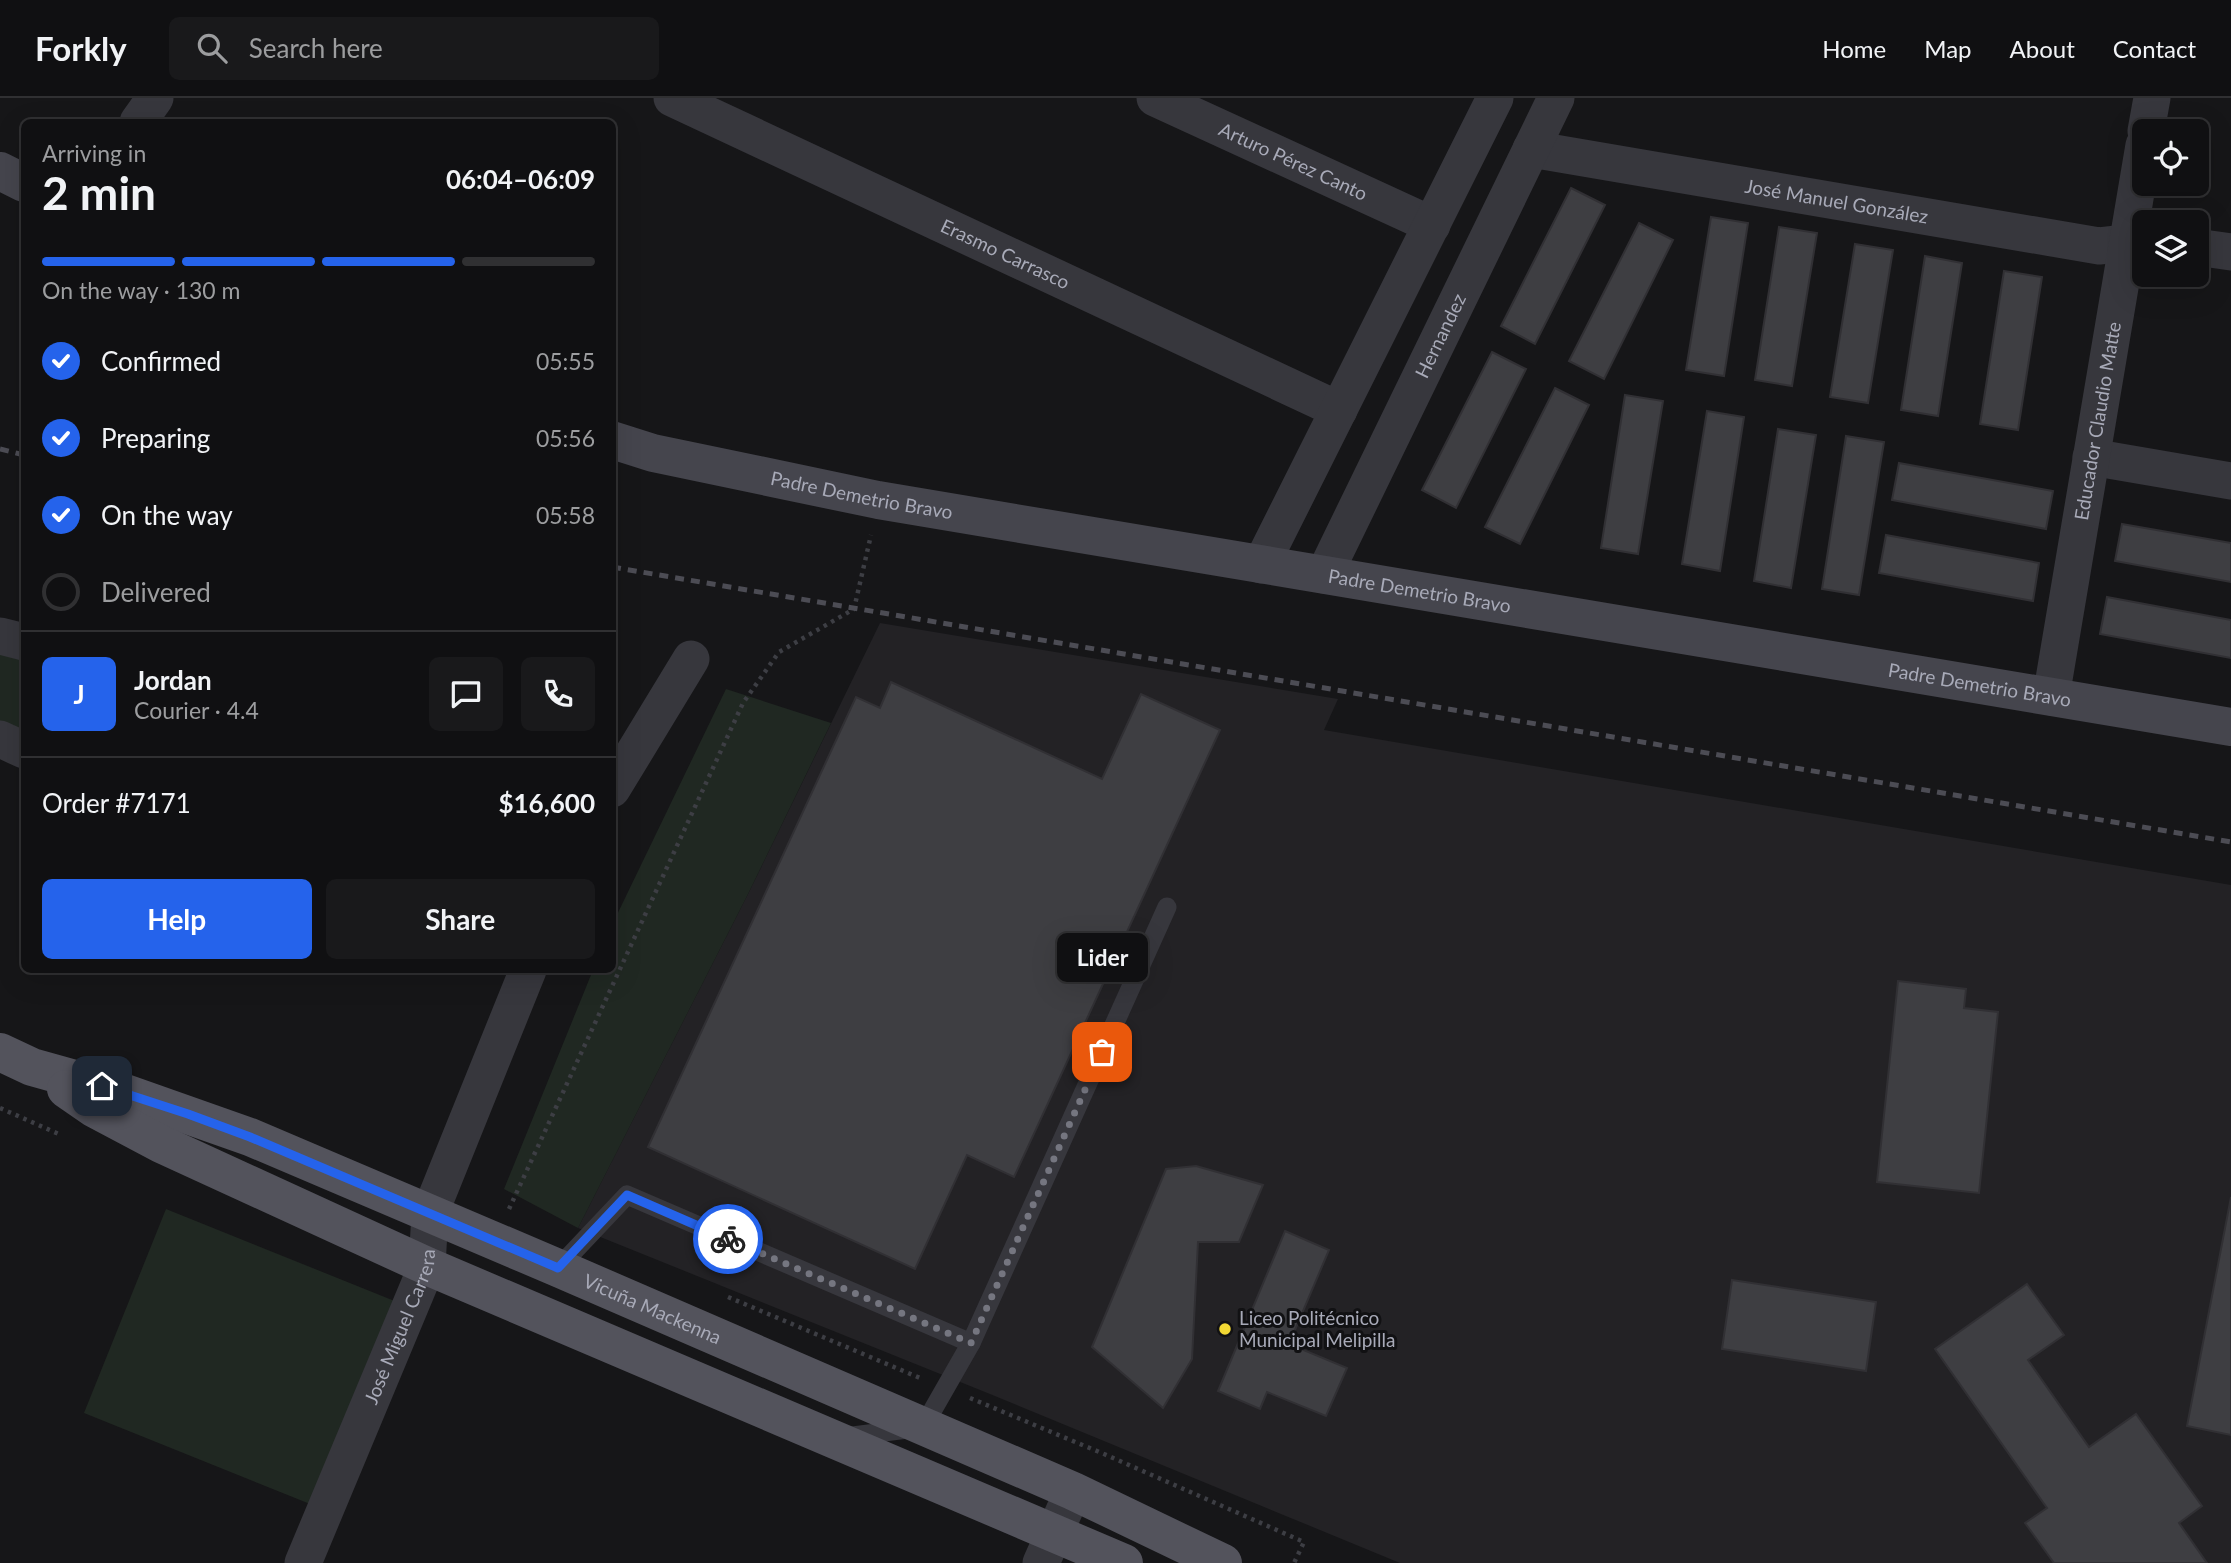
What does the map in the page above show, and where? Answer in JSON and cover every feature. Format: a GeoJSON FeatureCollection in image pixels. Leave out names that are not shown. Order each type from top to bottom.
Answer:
{"type":"FeatureCollection","features":[{"type":"Feature","properties":{"kind":"main road","name":"Vicuña Mackenna"},"geometry":{"type":"LineString","coordinates":[[16,1059],[125,1093],[250,1137],[1073,1491],[1223,1563]]}},
{"type":"Feature","properties":{"kind":"main road","name":"Vicuña Mackenna"},"geometry":{"type":"LineString","coordinates":[[16,1059],[95,1109],[161,1144],[427,1266],[831,1439],[1047,1548],[1124,1563]]}},
{"type":"Feature","properties":{"kind":"street"},"geometry":{"type":"LineString","coordinates":[[140,119],[155,98]]}},
{"type":"Feature","properties":{"kind":"street","name":"Erasmo Carrasco"},"geometry":{"type":"LineString","coordinates":[[672,98],[1339,410]]}},
{"type":"Feature","properties":{"kind":"street","name":"Arturo Pérez Canto"},"geometry":{"type":"LineString","coordinates":[[1155,98],[1432,225]]}},
{"type":"Feature","properties":{"kind":"street"},"geometry":{"type":"LineString","coordinates":[[1261,565],[1495,98]]}},
{"type":"Feature","properties":{"kind":"street","name":"Hernandez"},"geometry":{"type":"LineString","coordinates":[[1324,575],[1556,98]]}},
{"type":"Feature","properties":{"kind":"street"},"geometry":{"type":"LineString","coordinates":[[2148,119],[2152,98]]}},
{"type":"Feature","properties":{"kind":"street","name":"José Manuel González"},"geometry":{"type":"LineString","coordinates":[[1531,149],[2099,246],[2132,242]]}},
{"type":"Feature","properties":{"kind":"street"},"geometry":{"type":"LineString","coordinates":[[0,171],[21,182]]}},
{"type":"Feature","properties":{"kind":"street"},"geometry":{"type":"LineString","coordinates":[[2209,249],[2231,252]]}},
{"type":"Feature","properties":{"kind":"street","name":"Educador Claudio Matte"},"geometry":{"type":"LineString","coordinates":[[2051,697],[2091,457],[2132,261]]}},
{"type":"Feature","properties":{"kind":"street","name":"Padre Demetrio Bravo"},"geometry":{"type":"LineString","coordinates":[[616,441],[653,453],[878,500],[2231,727]]}},
{"type":"Feature","properties":{"kind":"street"},"geometry":{"type":"LineString","coordinates":[[2091,457],[2231,481]]}},
{"type":"Feature","properties":{"kind":"street"},"geometry":{"type":"LineString","coordinates":[[0,636],[21,641]]}},
{"type":"Feature","properties":{"kind":"street"},"geometry":{"type":"LineString","coordinates":[[616,776],[622,756],[691,659]]}},
{"type":"Feature","properties":{"kind":"street"},"geometry":{"type":"LineString","coordinates":[[0,739],[21,749]]}},
{"type":"Feature","properties":{"kind":"street","name":"José Miguel Carrera"},"geometry":{"type":"LineString","coordinates":[[303,1563],[427,1266],[430,1213],[519,973]]}},
{"type":"Feature","properties":{"kind":"street"},"geometry":{"type":"LineString","coordinates":[[1047,1548],[1073,1491]]}},
{"type":"Feature","properties":{"kind":"lane"},"geometry":{"type":"LineString","coordinates":[[831,1439],[923,1427],[971,1343],[1167,907]]}},
{"type":"Feature","properties":{"kind":"lane"},"geometry":{"type":"LineString","coordinates":[[558,1268],[627,1195],[971,1343]]}},
{"type":"Feature","properties":{"kind":"path"},"geometry":{"type":"LineString","coordinates":[[494,1241],[743,703],[779,652],[854,609],[878,500]]}},
{"type":"Feature","properties":{"kind":"shaded area"},"geometry":{"type":"Polygon","coordinates":[[[880,623],[1338,699],[1324,730],[2231,885],[2231,1563],[1400,1563],[578,1228],[748,894],[880,623]]]}},
{"type":"Feature","properties":{"kind":"shaded area"},"geometry":{"type":"Polygon","coordinates":[[[0,647],[21,652],[21,734],[0,724],[0,647]]]}},
{"type":"Feature","properties":{"kind":"shaded area"},"geometry":{"type":"Polygon","coordinates":[[[726,689],[831,723],[748,894],[578,1228],[504,1189],[592,973],[616,973],[616,917],[726,689]]]}},
{"type":"Feature","properties":{"kind":"shaded area"},"geometry":{"type":"Polygon","coordinates":[[[166,1209],[402,1304],[320,1508],[84,1413],[166,1209]]]}},
{"type":"Feature","properties":{"kind":"building"},"geometry":{"type":"Polygon","coordinates":[[[1571,188],[1605,205],[1535,344],[1501,326],[1571,188]]]}},
{"type":"Feature","properties":{"kind":"building"},"geometry":{"type":"Polygon","coordinates":[[[1711,217],[1748,223],[1724,376],[1686,370],[1711,217]]]}},
{"type":"Feature","properties":{"kind":"building"},"geometry":{"type":"Polygon","coordinates":[[[1639,223],[1673,240],[1604,379],[1569,361],[1639,223]]]}},
{"type":"Feature","properties":{"kind":"building"},"geometry":{"type":"Polygon","coordinates":[[[1779,227],[1817,233],[1792,386],[1755,380],[1779,227]]]}},
{"type":"Feature","properties":{"kind":"building"},"geometry":{"type":"Polygon","coordinates":[[[1855,244],[1893,250],[1868,403],[1830,397],[1855,244]]]}},
{"type":"Feature","properties":{"kind":"building"},"geometry":{"type":"Polygon","coordinates":[[[1925,256],[1962,263],[1938,416],[1901,410],[1925,256]]]}},
{"type":"Feature","properties":{"kind":"building"},"geometry":{"type":"Polygon","coordinates":[[[2004,271],[2042,277],[2018,430],[1980,424],[2004,271]]]}},
{"type":"Feature","properties":{"kind":"building"},"geometry":{"type":"Polygon","coordinates":[[[1492,352],[1526,369],[1456,508],[1422,490],[1492,352]]]}},
{"type":"Feature","properties":{"kind":"building"},"geometry":{"type":"Polygon","coordinates":[[[1555,388],[1589,405],[1520,544],[1485,527],[1555,388]]]}},
{"type":"Feature","properties":{"kind":"building"},"geometry":{"type":"Polygon","coordinates":[[[1625,395],[1663,401],[1638,554],[1601,548],[1625,395]]]}},
{"type":"Feature","properties":{"kind":"building"},"geometry":{"type":"Polygon","coordinates":[[[1707,411],[1744,417],[1720,571],[1682,564],[1707,411]]]}},
{"type":"Feature","properties":{"kind":"building"},"geometry":{"type":"Polygon","coordinates":[[[1778,429],[1816,435],[1791,588],[1754,581],[1778,429]]]}},
{"type":"Feature","properties":{"kind":"building"},"geometry":{"type":"Polygon","coordinates":[[[1846,436],[1884,442],[1859,595],[1822,589],[1846,436]]]}},
{"type":"Feature","properties":{"kind":"building"},"geometry":{"type":"Polygon","coordinates":[[[1899,463],[2053,491],[2046,529],[1892,500],[1899,463]]]}},
{"type":"Feature","properties":{"kind":"building"},"geometry":{"type":"Polygon","coordinates":[[[2122,524],[2231,543],[2231,582],[2115,561],[2122,524]]]}},
{"type":"Feature","properties":{"kind":"building"},"geometry":{"type":"Polygon","coordinates":[[[1886,535],[2039,563],[2033,601],[1879,573],[1886,535]]]}},
{"type":"Feature","properties":{"kind":"building"},"geometry":{"type":"Polygon","coordinates":[[[2107,597],[2231,620],[2231,658],[2100,634],[2107,597]]]}},
{"type":"Feature","properties":{"kind":"building"},"geometry":{"type":"Polygon","coordinates":[[[891,682],[1102,779],[1141,694],[1220,730],[1014,1177],[967,1155],[915,1269],[648,1147],[856,697],[880,708],[891,682]]]}},
{"type":"Feature","properties":{"kind":"building"},"geometry":{"type":"Polygon","coordinates":[[[1898,981],[1966,989],[1964,1008],[1998,1012],[1979,1193],[1877,1182],[1898,981]]]}},
{"type":"Feature","properties":{"kind":"building"},"geometry":{"type":"Polygon","coordinates":[[[1196,1166],[1263,1185],[1239,1242],[1198,1242],[1192,1359],[1163,1408],[1092,1347],[1166,1169],[1196,1166]]]}},
{"type":"Feature","properties":{"kind":"building"},"geometry":{"type":"Polygon","coordinates":[[[2231,1197],[2231,1435],[2187,1426],[2231,1197]]]}},
{"type":"Feature","properties":{"kind":"building"},"geometry":{"type":"Polygon","coordinates":[[[1285,1231],[1329,1250],[1289,1344],[1347,1368],[1326,1416],[1267,1392],[1260,1409],[1218,1391],[1285,1231]]]}},
{"type":"Feature","properties":{"kind":"building"},"geometry":{"type":"Polygon","coordinates":[[[1732,1280],[1876,1302],[1866,1371],[1722,1349],[1732,1280]]]}},
{"type":"Feature","properties":{"kind":"building"},"geometry":{"type":"Polygon","coordinates":[[[2027,1284],[2064,1335],[2028,1360],[2089,1447],[2136,1414],[2202,1506],[2179,1523],[2207,1563],[2054,1563],[2025,1523],[2047,1508],[1935,1349],[2027,1284]]]}},
{"type":"Feature","properties":{"kind":"railway"},"geometry":{"type":"LineString","coordinates":[[0,449],[21,454]]}},
{"type":"Feature","properties":{"kind":"railway"},"geometry":{"type":"LineString","coordinates":[[616,568],[2231,842]]}},
{"type":"Feature","properties":{"kind":"way so far"},"geometry":{"type":"LineString","coordinates":[[728,1239],[971,1343],[1102,1052]]}},
{"type":"Feature","properties":{"kind":"place","name":"Lider"},"geometry":{"type":"Point","coordinates":[1102,1052]}},
{"type":"Feature","properties":{"kind":"place","name":"Liceo Politécnico Municipal Melipilla"},"geometry":{"type":"Point","coordinates":[1225,1329]}},
{"type":"Feature","properties":{"kind":"route"},"geometry":{"type":"LineString","coordinates":[[102,1086],[250,1137],[558,1268],[627,1195],[728,1239]]}}]}
